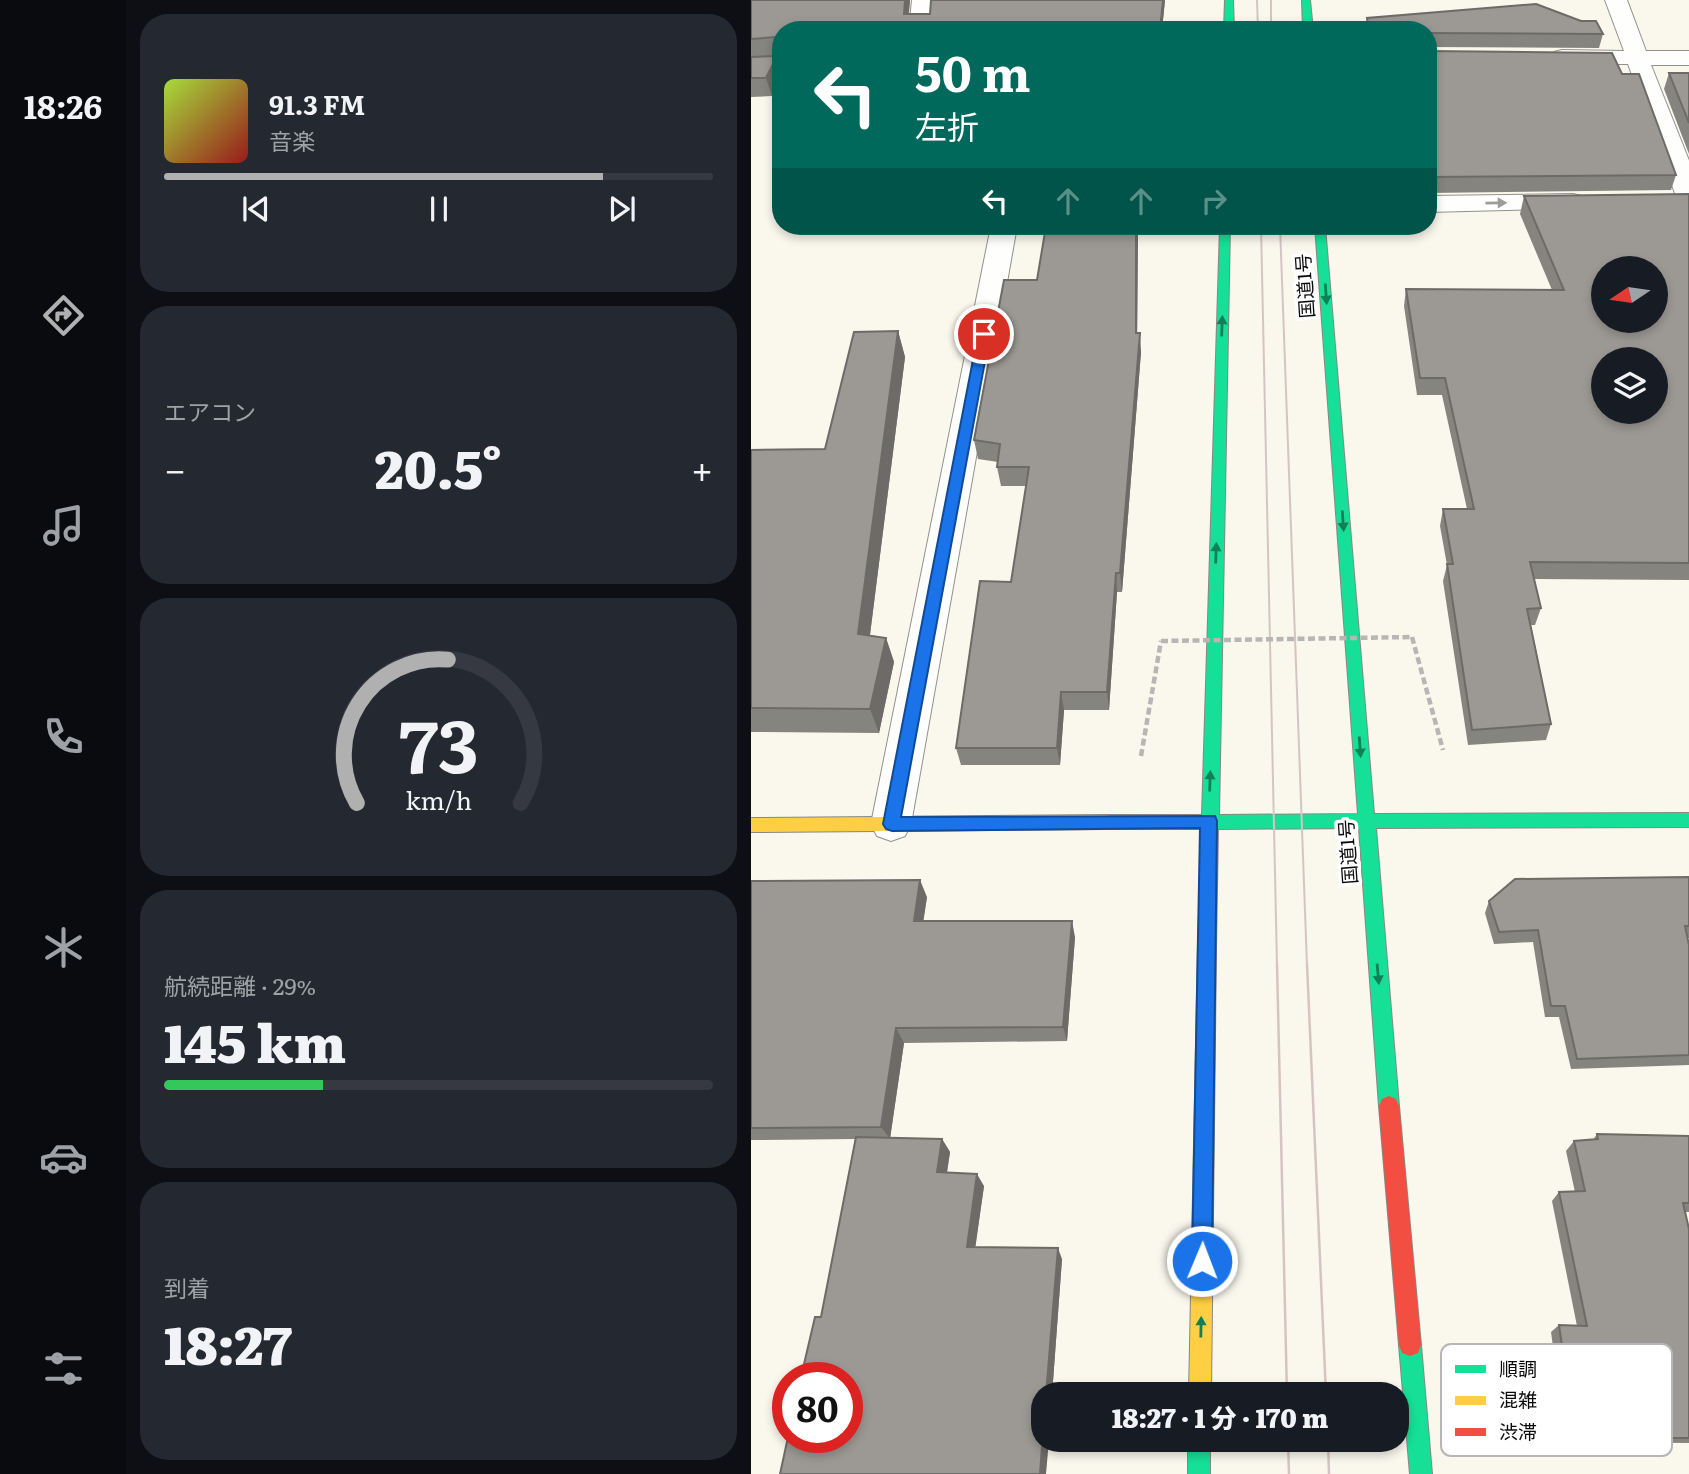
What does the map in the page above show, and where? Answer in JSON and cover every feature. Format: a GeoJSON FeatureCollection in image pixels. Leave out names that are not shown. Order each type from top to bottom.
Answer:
{"type":"FeatureCollection","features":[{"type":"Feature","properties":{"kind":"main road"},"geometry":{"type":"LineString","coordinates":[[1229,0],[1229,21]]}},
{"type":"Feature","properties":{"kind":"main road"},"geometry":{"type":"LineString","coordinates":[[1306,0],[1307,21]]}},
{"type":"Feature","properties":{"kind":"main road"},"geometry":{"type":"LineString","coordinates":[[1200,1382],[1209,821],[1225,235]]}},
{"type":"Feature","properties":{"kind":"main road","name":"国道1号"},"geometry":{"type":"LineString","coordinates":[[1321,235],[1421,1474]]}},
{"type":"Feature","properties":{"kind":"main road"},"geometry":{"type":"LineString","coordinates":[[751,825],[1366,819],[1689,820]]}},
{"type":"Feature","properties":{"kind":"main road"},"geometry":{"type":"LineString","coordinates":[[1198,1474],[1199,1452]]}},
{"type":"Feature","properties":{"kind":"street"},"geometry":{"type":"LineString","coordinates":[[921,21],[923,0]]}},
{"type":"Feature","properties":{"kind":"street"},"geometry":{"type":"LineString","coordinates":[[1616,0],[1689,200],[1662,202]]}},
{"type":"Feature","properties":{"kind":"street"},"geometry":{"type":"LineString","coordinates":[[1539,57],[1689,58]]}},
{"type":"Feature","properties":{"kind":"street"},"geometry":{"type":"LineString","coordinates":[[1437,204],[1593,202]]}},
{"type":"Feature","properties":{"kind":"street"},"geometry":{"type":"LineString","coordinates":[[892,824],[1002,235]]}},
{"type":"Feature","properties":{"kind":"path"},"geometry":{"type":"LineString","coordinates":[[1141,756],[1161,641],[1412,637],[1443,750]]}},
{"type":"Feature","properties":{"kind":"building"},"geometry":{"type":"Polygon","coordinates":[[[751,0],[905,0],[904,14],[930,14],[931,0],[1163,0],[1161,21],[772,21],[772,37],[751,39],[751,0]]]}},
{"type":"Feature","properties":{"kind":"building"},"geometry":{"type":"Polygon","coordinates":[[[1536,4],[1581,21],[1596,21],[1603,34],[1437,33],[1437,21],[1368,21],[1367,18],[1536,4]]]}},
{"type":"Feature","properties":{"kind":"building"},"geometry":{"type":"Polygon","coordinates":[[[1437,51],[1612,53],[1622,74],[1639,74],[1676,175],[1437,177],[1437,51]]]}},
{"type":"Feature","properties":{"kind":"building"},"geometry":{"type":"Polygon","coordinates":[[[772,56],[772,66],[766,78],[751,78],[751,57],[772,56]]]}},
{"type":"Feature","properties":{"kind":"building"},"geometry":{"type":"Polygon","coordinates":[[[1669,73],[1689,73],[1689,123],[1669,73]]]}},
{"type":"Feature","properties":{"kind":"building"},"geometry":{"type":"Polygon","coordinates":[[[1689,194],[1689,563],[1530,562],[1541,608],[1527,609],[1551,724],[1472,730],[1447,564],[1453,564],[1443,509],[1474,509],[1445,378],[1420,378],[1406,289],[1564,290],[1524,196],[1689,194]]]}},
{"type":"Feature","properties":{"kind":"building"},"geometry":{"type":"Polygon","coordinates":[[[1044,235],[1136,235],[1136,333],[1140,333],[1107,692],[1061,692],[1057,748],[956,748],[980,581],[1011,582],[1029,467],[997,467],[1000,444],[974,440],[1004,280],[1037,280],[1044,235]]]}},
{"type":"Feature","properties":{"kind":"building"},"geometry":{"type":"Polygon","coordinates":[[[898,331],[858,634],[886,638],[870,709],[751,708],[751,450],[825,449],[854,332],[898,331]]]}},
{"type":"Feature","properties":{"kind":"building"},"geometry":{"type":"Polygon","coordinates":[[[1689,877],[1689,926],[1685,926],[1689,945],[1689,1055],[1577,1059],[1565,1006],[1551,1006],[1538,930],[1499,932],[1489,901],[1515,879],[1689,877]]]}},
{"type":"Feature","properties":{"kind":"building"},"geometry":{"type":"Polygon","coordinates":[[[920,880],[914,921],[1072,921],[1063,1027],[896,1028],[881,1127],[751,1128],[751,881],[920,880]]]}},
{"type":"Feature","properties":{"kind":"building"},"geometry":{"type":"Polygon","coordinates":[[[1597,1134],[1689,1136],[1689,1203],[1683,1203],[1689,1229],[1689,1438],[1672,1438],[1672,1344],[1562,1344],[1559,1325],[1587,1326],[1559,1192],[1585,1191],[1574,1141],[1598,1139],[1597,1134]]]}},
{"type":"Feature","properties":{"kind":"building"},"geometry":{"type":"Polygon","coordinates":[[[856,1137],[942,1139],[937,1172],[977,1174],[967,1247],[1058,1248],[1047,1382],[1031,1382],[1031,1452],[1042,1452],[1040,1474],[780,1474],[785,1453],[863,1453],[863,1362],[804,1362],[815,1317],[821,1317],[856,1137]]]}},
{"type":"Feature","properties":{"kind":"tram line"},"geometry":{"type":"LineString","coordinates":[[1257,0],[1258,21]]}},
{"type":"Feature","properties":{"kind":"tram line"},"geometry":{"type":"LineString","coordinates":[[1271,0],[1271,21]]}},
{"type":"Feature","properties":{"kind":"tram line"},"geometry":{"type":"LineString","coordinates":[[1261,235],[1277,966]]}},
{"type":"Feature","properties":{"kind":"tram line"},"geometry":{"type":"LineString","coordinates":[[1280,235],[1307,966]]}},
{"type":"Feature","properties":{"kind":"tram line"},"geometry":{"type":"LineString","coordinates":[[1277,964],[1287,1382]]}},
{"type":"Feature","properties":{"kind":"tram line"},"geometry":{"type":"LineString","coordinates":[[1307,964],[1325,1382]]}},
{"type":"Feature","properties":{"kind":"tram line"},"geometry":{"type":"LineString","coordinates":[[1288,1452],[1289,1474]]}},
{"type":"Feature","properties":{"kind":"tram line"},"geometry":{"type":"LineString","coordinates":[[1328,1452],[1329,1474]]}},
{"type":"Feature","properties":{"kind":"traffic: fast"},"geometry":{"type":"LineString","coordinates":[[1229,0],[1229,21]]}},
{"type":"Feature","properties":{"kind":"traffic: fast"},"geometry":{"type":"LineString","coordinates":[[1306,0],[1307,21]]}},
{"type":"Feature","properties":{"kind":"traffic: fast"},"geometry":{"type":"LineString","coordinates":[[1207,946],[1225,235]]}},
{"type":"Feature","properties":{"kind":"traffic: fast"},"geometry":{"type":"LineString","coordinates":[[1321,235],[1389,1106]]}},
{"type":"Feature","properties":{"kind":"traffic: fast"},"geometry":{"type":"LineString","coordinates":[[1106,822],[1690,820]]}},
{"type":"Feature","properties":{"kind":"traffic: fast"},"geometry":{"type":"LineString","coordinates":[[1410,1345],[1421,1474]]}},
{"type":"Feature","properties":{"kind":"traffic: fast"},"geometry":{"type":"LineString","coordinates":[[1199,1452],[1199,1474]]}},
{"type":"Feature","properties":{"kind":"traffic: slow"},"geometry":{"type":"LineString","coordinates":[[751,825],[1106,822]]}},
{"type":"Feature","properties":{"kind":"traffic: slow"},"geometry":{"type":"LineString","coordinates":[[1200,1382],[1207,946]]}},
{"type":"Feature","properties":{"kind":"traffic: jam"},"geometry":{"type":"LineString","coordinates":[[1389,1106],[1410,1345]]}},
{"type":"Feature","properties":{"kind":"route"},"geometry":{"type":"LineString","coordinates":[[984,334],[892,824],[1209,821],[1202,1261]]}}]}
